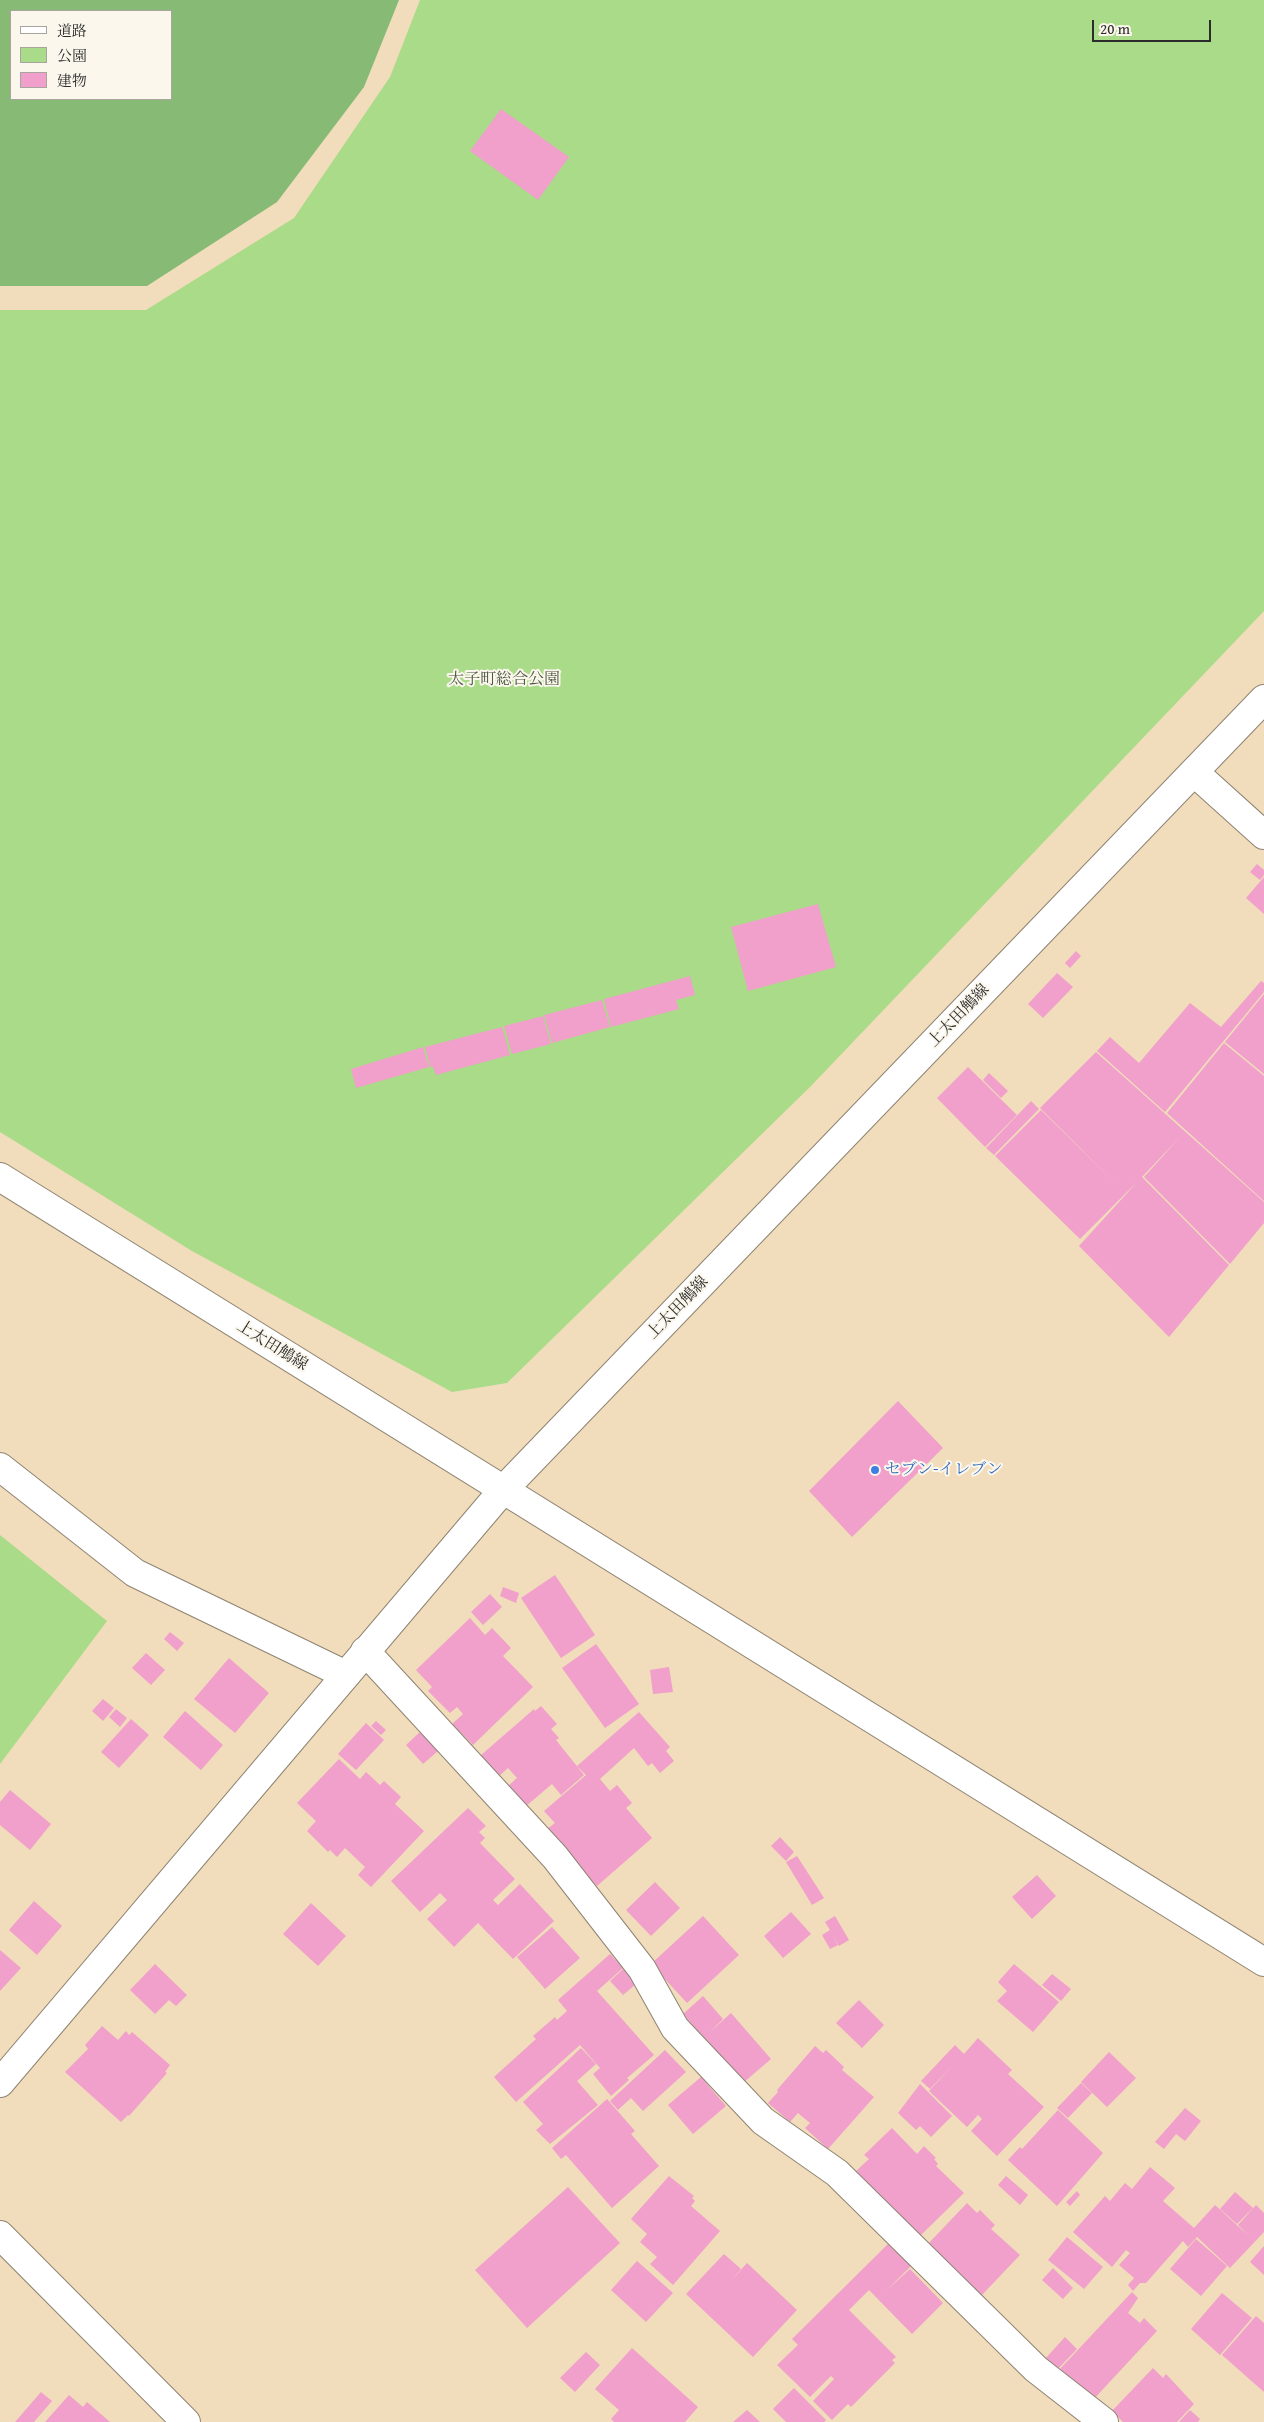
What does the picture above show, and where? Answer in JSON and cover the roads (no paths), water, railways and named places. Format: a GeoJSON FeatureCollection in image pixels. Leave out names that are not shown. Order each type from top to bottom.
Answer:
{"type":"FeatureCollection","features":[{"type":"Feature","properties":{"kind":"street","name":"上太田鵤線"},"geometry":{"type":"LineString","coordinates":[[0,1177],[503,1490],[1264,699]]}},
{"type":"Feature","properties":{"kind":"street"},"geometry":{"type":"LineString","coordinates":[[1194,772],[1264,835]]}},
{"type":"Feature","properties":{"kind":"street"},"geometry":{"type":"LineString","coordinates":[[0,1467],[135,1573],[346,1675]]}},
{"type":"Feature","properties":{"kind":"street"},"geometry":{"type":"LineString","coordinates":[[0,2083],[503,1490],[1264,1962]]}},
{"type":"Feature","properties":{"kind":"street"},"geometry":{"type":"LineString","coordinates":[[365,1651],[555,1857],[642,1969],[675,2028],[763,2121],[837,2173],[1036,2369],[1104,2422]]}},
{"type":"Feature","properties":{"kind":"street"},"geometry":{"type":"LineString","coordinates":[[0,2235],[186,2422]]}},
{"type":"Feature","properties":{"kind":"place","name":"セブン-イレブン"},"geometry":{"type":"Point","coordinates":[875,1470]}},
{"type":"Feature","properties":{"kind":"park label","name":"太子町総合公園"},"geometry":{"type":"Point","coordinates":[504,680]}}]}
